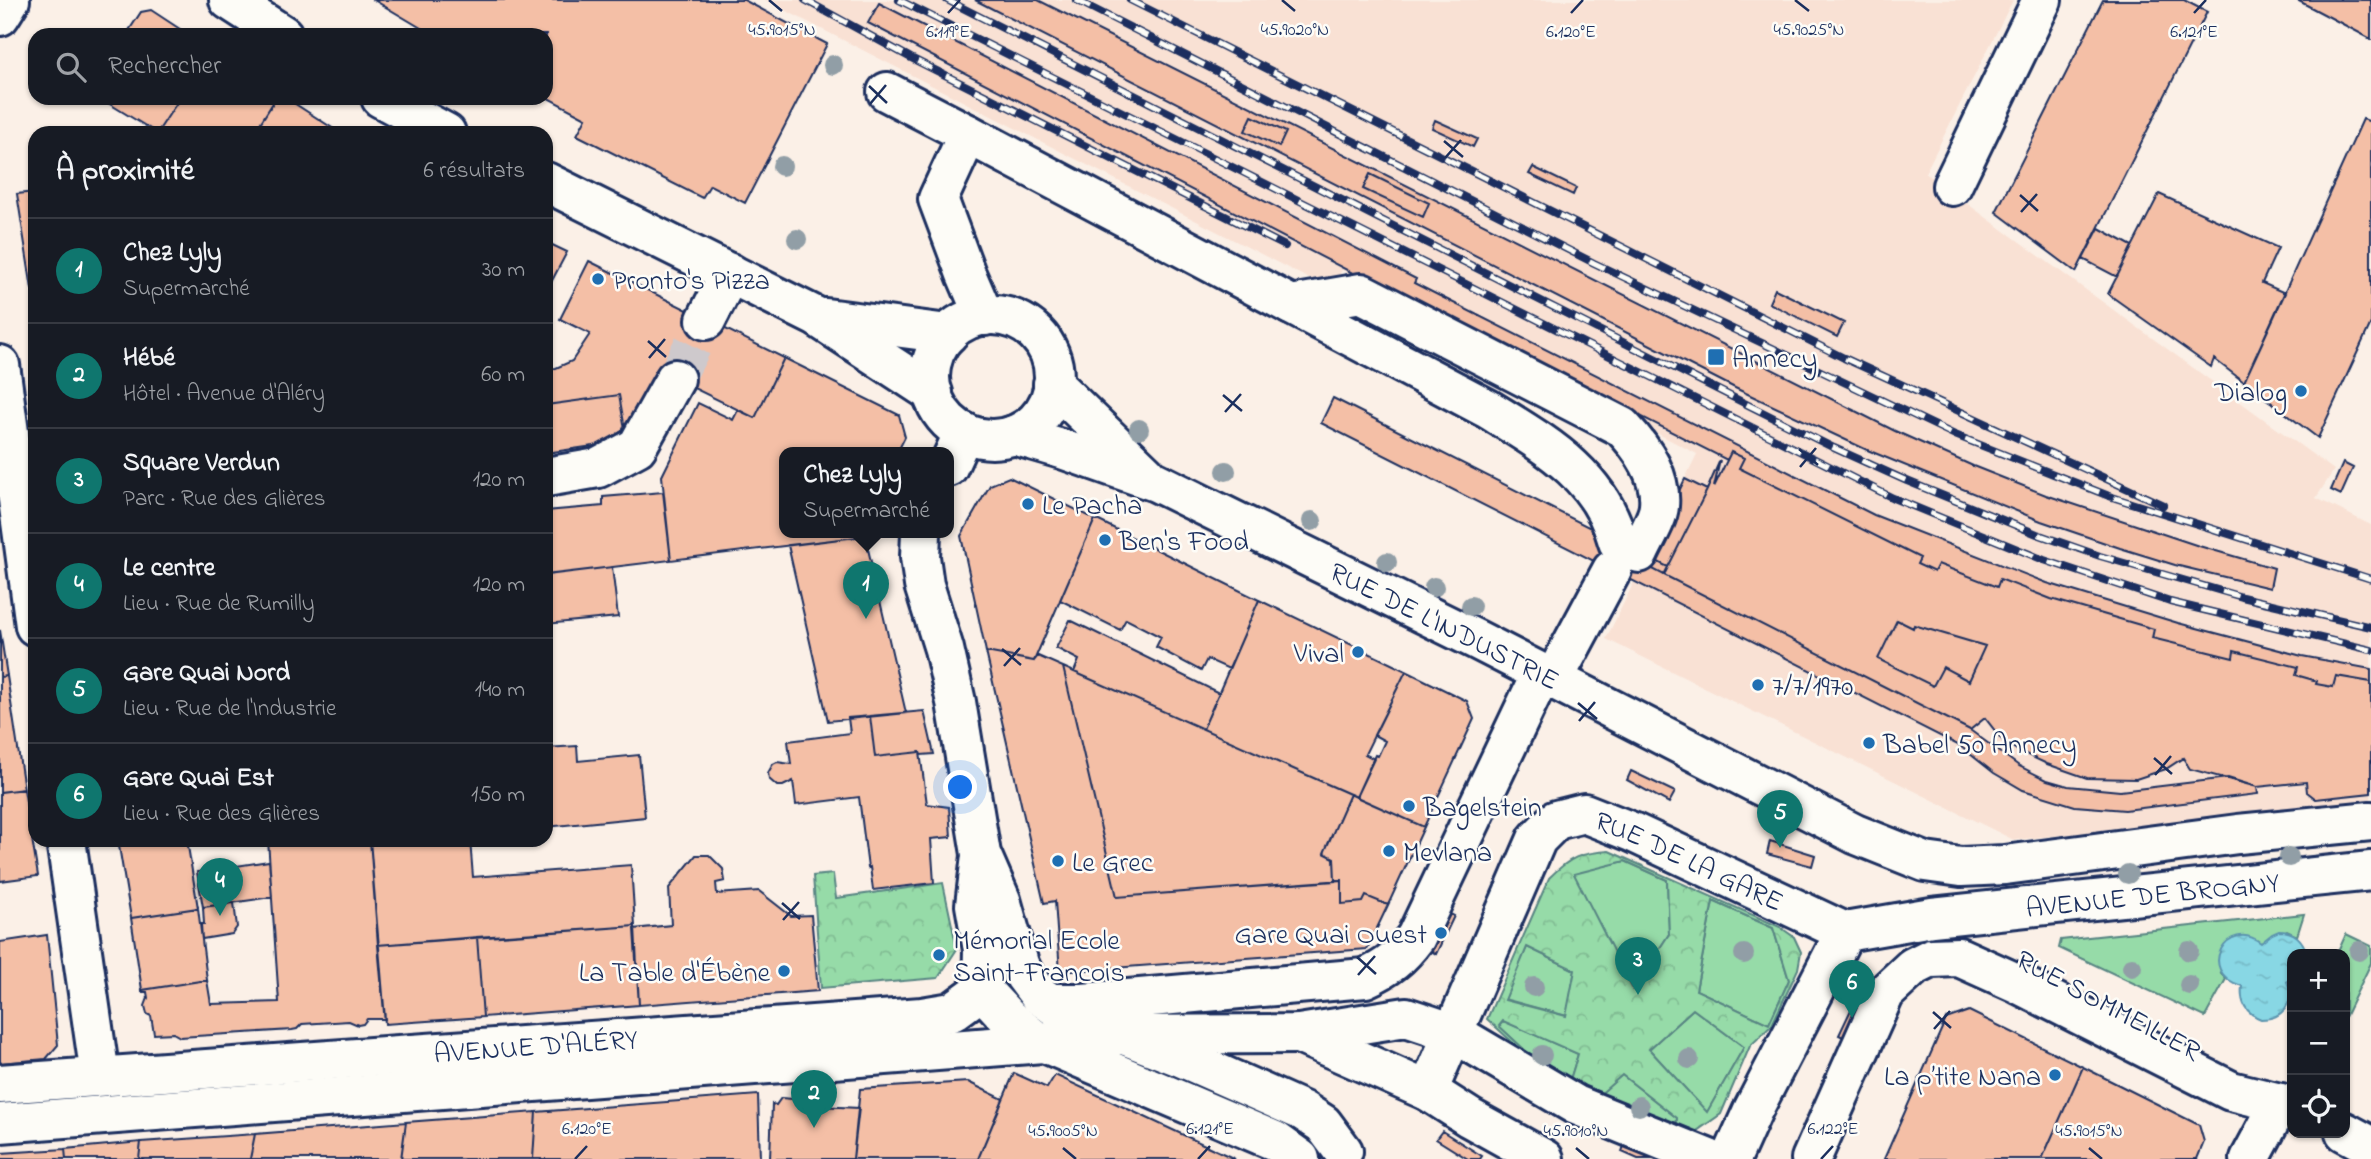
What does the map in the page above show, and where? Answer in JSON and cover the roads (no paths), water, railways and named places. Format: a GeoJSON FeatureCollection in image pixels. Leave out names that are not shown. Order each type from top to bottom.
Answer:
{"type":"FeatureCollection","features":[{"type":"Feature","properties":{"kind":"street"},"geometry":{"type":"LineString","coordinates":[[0,16],[10,0]]}},
{"type":"Feature","properties":{"kind":"street"},"geometry":{"type":"LineString","coordinates":[[229,0],[272,28]]}},
{"type":"Feature","properties":{"kind":"street"},"geometry":{"type":"LineString","coordinates":[[1952,186],[2042,0]]}},
{"type":"Feature","properties":{"kind":"street"},"geometry":{"type":"LineString","coordinates":[[887,92],[1488,409],[1553,450],[1592,487],[1613,522],[1623,555]]}},
{"type":"Feature","properties":{"kind":"street"},"geometry":{"type":"LineString","coordinates":[[395,115],[426,126]]}},
{"type":"Feature","properties":{"kind":"street"},"geometry":{"type":"LineString","coordinates":[[968,134],[937,199],[984,316]]}},
{"type":"Feature","properties":{"kind":"street"},"geometry":{"type":"LineString","coordinates":[[553,185],[817,317],[933,393]]}},
{"type":"Feature","properties":{"kind":"street"},"geometry":{"type":"LineString","coordinates":[[706,320],[730,273]]}},
{"type":"Feature","properties":{"kind":"street"},"geometry":{"type":"LineString","coordinates":[[921,538],[924,585],[944,649],[956,702],[981,853],[1001,900],[1019,964],[1031,985],[1048,1003],[1083,1003],[1365,978],[1384,970],[1400,959],[1416,937],[1547,677],[1623,555],[1659,507],[1656,484],[1640,446],[1622,426],[1361,293],[1292,305]]}},
{"type":"Feature","properties":{"kind":"street"},"geometry":{"type":"LineString","coordinates":[[984,316],[1016,320],[1036,334],[1049,354],[1054,370],[1051,394],[1041,415],[1024,430],[1004,438],[984,438],[964,432],[944,416],[935,401],[930,379],[939,345],[948,334],[964,322],[984,316]]}},
{"type":"Feature","properties":{"kind":"street"},"geometry":{"type":"LineString","coordinates":[[817,317],[948,334]]}},
{"type":"Feature","properties":{"kind":"street"},"geometry":{"type":"LineString","coordinates":[[0,365],[28,549]]}},
{"type":"Feature","properties":{"kind":"street"},"geometry":{"type":"LineString","coordinates":[[553,476],[598,468],[638,447],[675,379]]}},
{"type":"Feature","properties":{"kind":"street","name":"RUE DE L'INDUSTRIE"},"geometry":{"type":"LineString","coordinates":[[1053,384],[1156,482]]}},
{"type":"Feature","properties":{"kind":"street"},"geometry":{"type":"LineString","coordinates":[[954,454],[964,432]]}},
{"type":"Feature","properties":{"kind":"street","name":"RUE DE L'INDUSTRIE"},"geometry":{"type":"LineString","coordinates":[[1014,435],[1156,482],[1855,834],[1925,862],[1961,867],[2005,865]]}},
{"type":"Feature","properties":{"kind":"street","name":"RUE DE LA GARE"},"geometry":{"type":"LineString","coordinates":[[1428,1091],[1537,839],[1556,820],[1584,813],[1632,832],[1845,932]]}},
{"type":"Feature","properties":{"kind":"street","name":"AVENUE DE BROGNY"},"geometry":{"type":"LineString","coordinates":[[2005,865],[2238,834],[2371,821]]}},
{"type":"Feature","properties":{"kind":"street"},"geometry":{"type":"LineString","coordinates":[[67,847],[100,1076]]}},
{"type":"Feature","properties":{"kind":"street"},"geometry":{"type":"LineString","coordinates":[[981,853],[975,905],[983,950],[982,990]]}},
{"type":"Feature","properties":{"kind":"street","name":"AVENUE DE BROGNY"},"geometry":{"type":"LineString","coordinates":[[1845,932],[1932,917],[2371,871]]}},
{"type":"Feature","properties":{"kind":"street","name":"RUE SOMMEILLER"},"geometry":{"type":"LineString","coordinates":[[1932,917],[2011,952],[2241,1072],[2286,1105]]}},
{"type":"Feature","properties":{"kind":"street"},"geometry":{"type":"LineString","coordinates":[[1731,1159],[1845,932]]}},
{"type":"Feature","properties":{"kind":"street","name":"RUE SOMMEILLER"},"geometry":{"type":"LineString","coordinates":[[1811,1159],[1885,993],[1913,967],[1931,958],[1959,957],[2019,984],[2231,1091],[2286,1105]]}},
{"type":"Feature","properties":{"kind":"street","name":"AVENUE D'ALÉRY"},"geometry":{"type":"LineString","coordinates":[[867,1039],[922,1017],[952,1012],[982,990],[1016,1025],[1043,1043],[1275,1141],[1300,1159]]}},
{"type":"Feature","properties":{"kind":"street","name":"AVENUE D'ALÉRY"},"geometry":{"type":"LineString","coordinates":[[1048,1003],[1066,1013],[1183,1058],[1303,1111],[1323,1124],[1348,1156]]}},
{"type":"Feature","properties":{"kind":"street","name":"AVENUE D'ALÉRY"},"geometry":{"type":"LineString","coordinates":[[0,1123],[497,1067],[867,1039],[1043,1043],[1079,1042],[1120,1035],[1299,1034],[1406,1017],[1454,1033],[1576,1105],[1709,1159]]}},
{"type":"Feature","properties":{"kind":"street"},"geometry":{"type":"LineString","coordinates":[[1299,1034],[1428,1091],[1544,1159]]}},
{"type":"Feature","properties":{"kind":"street","name":"AVENUE D'ALÉRY"},"geometry":{"type":"LineString","coordinates":[[17,1083],[100,1076],[497,1067]]}},
{"type":"Feature","properties":{"kind":"street"},"geometry":{"type":"LineString","coordinates":[[17,1083],[37,1120]]}},
{"type":"Feature","properties":{"kind":"street"},"geometry":{"type":"LineString","coordinates":[[2250,1159],[2286,1105]]}},
{"type":"Feature","properties":{"kind":"street"},"geometry":{"type":"LineString","coordinates":[[2350,1135],[2371,1146]]}},
{"type":"Feature","properties":{"kind":"water"},"geometry":{"type":"Polygon","coordinates":[[[2279,931],[2290,932],[2305,949],[2287,949],[2286,1008],[2276,1016],[2261,1019],[2245,1007],[2242,986],[2228,979],[2220,970],[2218,959],[2221,949],[2237,936],[2249,937],[2261,943],[2279,931]]]}},
{"type":"Feature","properties":{"kind":"tunnel"},"geometry":{"type":"LineString","coordinates":[[675,379],[706,320]]}},
{"type":"Feature","properties":{"kind":"railway"},"geometry":{"type":"LineString","coordinates":[[805,0],[911,58],[1285,246]]}},
{"type":"Feature","properties":{"kind":"railway"},"geometry":{"type":"LineString","coordinates":[[899,0],[1893,498],[2044,560],[2170,602],[2371,650]]}},
{"type":"Feature","properties":{"kind":"railway"},"geometry":{"type":"LineString","coordinates":[[947,0],[1834,448],[1907,481],[2037,534],[2100,556],[2242,597],[2371,627]]}},
{"type":"Feature","properties":{"kind":"railway"},"geometry":{"type":"LineString","coordinates":[[1076,0],[1594,263],[1955,435],[2109,496],[2371,579]]}},
{"type":"Feature","properties":{"kind":"railway"},"geometry":{"type":"LineString","coordinates":[[1130,0],[1844,358],[2163,505]]}},
{"type":"Feature","properties":{"kind":"place","name":"Pronto's Pizza"},"geometry":{"type":"Point","coordinates":[598,279]}},
{"type":"Feature","properties":{"kind":"place","name":"Annecy"},"geometry":{"type":"Point","coordinates":[1716,357]}},
{"type":"Feature","properties":{"kind":"place","name":"Dialog"},"geometry":{"type":"Point","coordinates":[2301,391]}},
{"type":"Feature","properties":{"kind":"place","name":"Le Pacha"},"geometry":{"type":"Point","coordinates":[1028,504]}},
{"type":"Feature","properties":{"kind":"place","name":"Ben's Food"},"geometry":{"type":"Point","coordinates":[1105,540]}},
{"type":"Feature","properties":{"kind":"place","name":"Chez Lyly"},"geometry":{"type":"Point","coordinates":[866,619]}},
{"type":"Feature","properties":{"kind":"place","name":"Vival"},"geometry":{"type":"Point","coordinates":[1358,652]}},
{"type":"Feature","properties":{"kind":"place","name":"7/7/1970"},"geometry":{"type":"Point","coordinates":[1758,685]}},
{"type":"Feature","properties":{"kind":"place","name":"Babel 50 Annecy"},"geometry":{"type":"Point","coordinates":[1869,743]}},
{"type":"Feature","properties":{"kind":"place","name":"Bagelstein"},"geometry":{"type":"Point","coordinates":[1409,806]}},
{"type":"Feature","properties":{"kind":"place","name":"Gare Quai Nord"},"geometry":{"type":"Point","coordinates":[1780,848]}},
{"type":"Feature","properties":{"kind":"place","name":"Mevlana"},"geometry":{"type":"Point","coordinates":[1389,851]}},
{"type":"Feature","properties":{"kind":"place","name":"Le Grec"},"geometry":{"type":"Point","coordinates":[1058,861]}},
{"type":"Feature","properties":{"kind":"place","name":"Le centre"},"geometry":{"type":"Point","coordinates":[220,916]}},
{"type":"Feature","properties":{"kind":"place","name":"Gare Quai Ouest"},"geometry":{"type":"Point","coordinates":[1441,933]}},
{"type":"Feature","properties":{"kind":"place","name":"Mémorial Ecole Saint-Francois"},"geometry":{"type":"Point","coordinates":[939,955]}},
{"type":"Feature","properties":{"kind":"place","name":"La Table d'Ébène"},"geometry":{"type":"Point","coordinates":[784,971]}},
{"type":"Feature","properties":{"kind":"place","name":"Square Verdun"},"geometry":{"type":"Point","coordinates":[1638,995]}},
{"type":"Feature","properties":{"kind":"place","name":"Gare Quai Est"},"geometry":{"type":"Point","coordinates":[1852,1018]}},
{"type":"Feature","properties":{"kind":"place","name":"La p’tite Nana"},"geometry":{"type":"Point","coordinates":[2055,1075]}},
{"type":"Feature","properties":{"kind":"place","name":"Hébé"},"geometry":{"type":"Point","coordinates":[814,1128]}}]}
